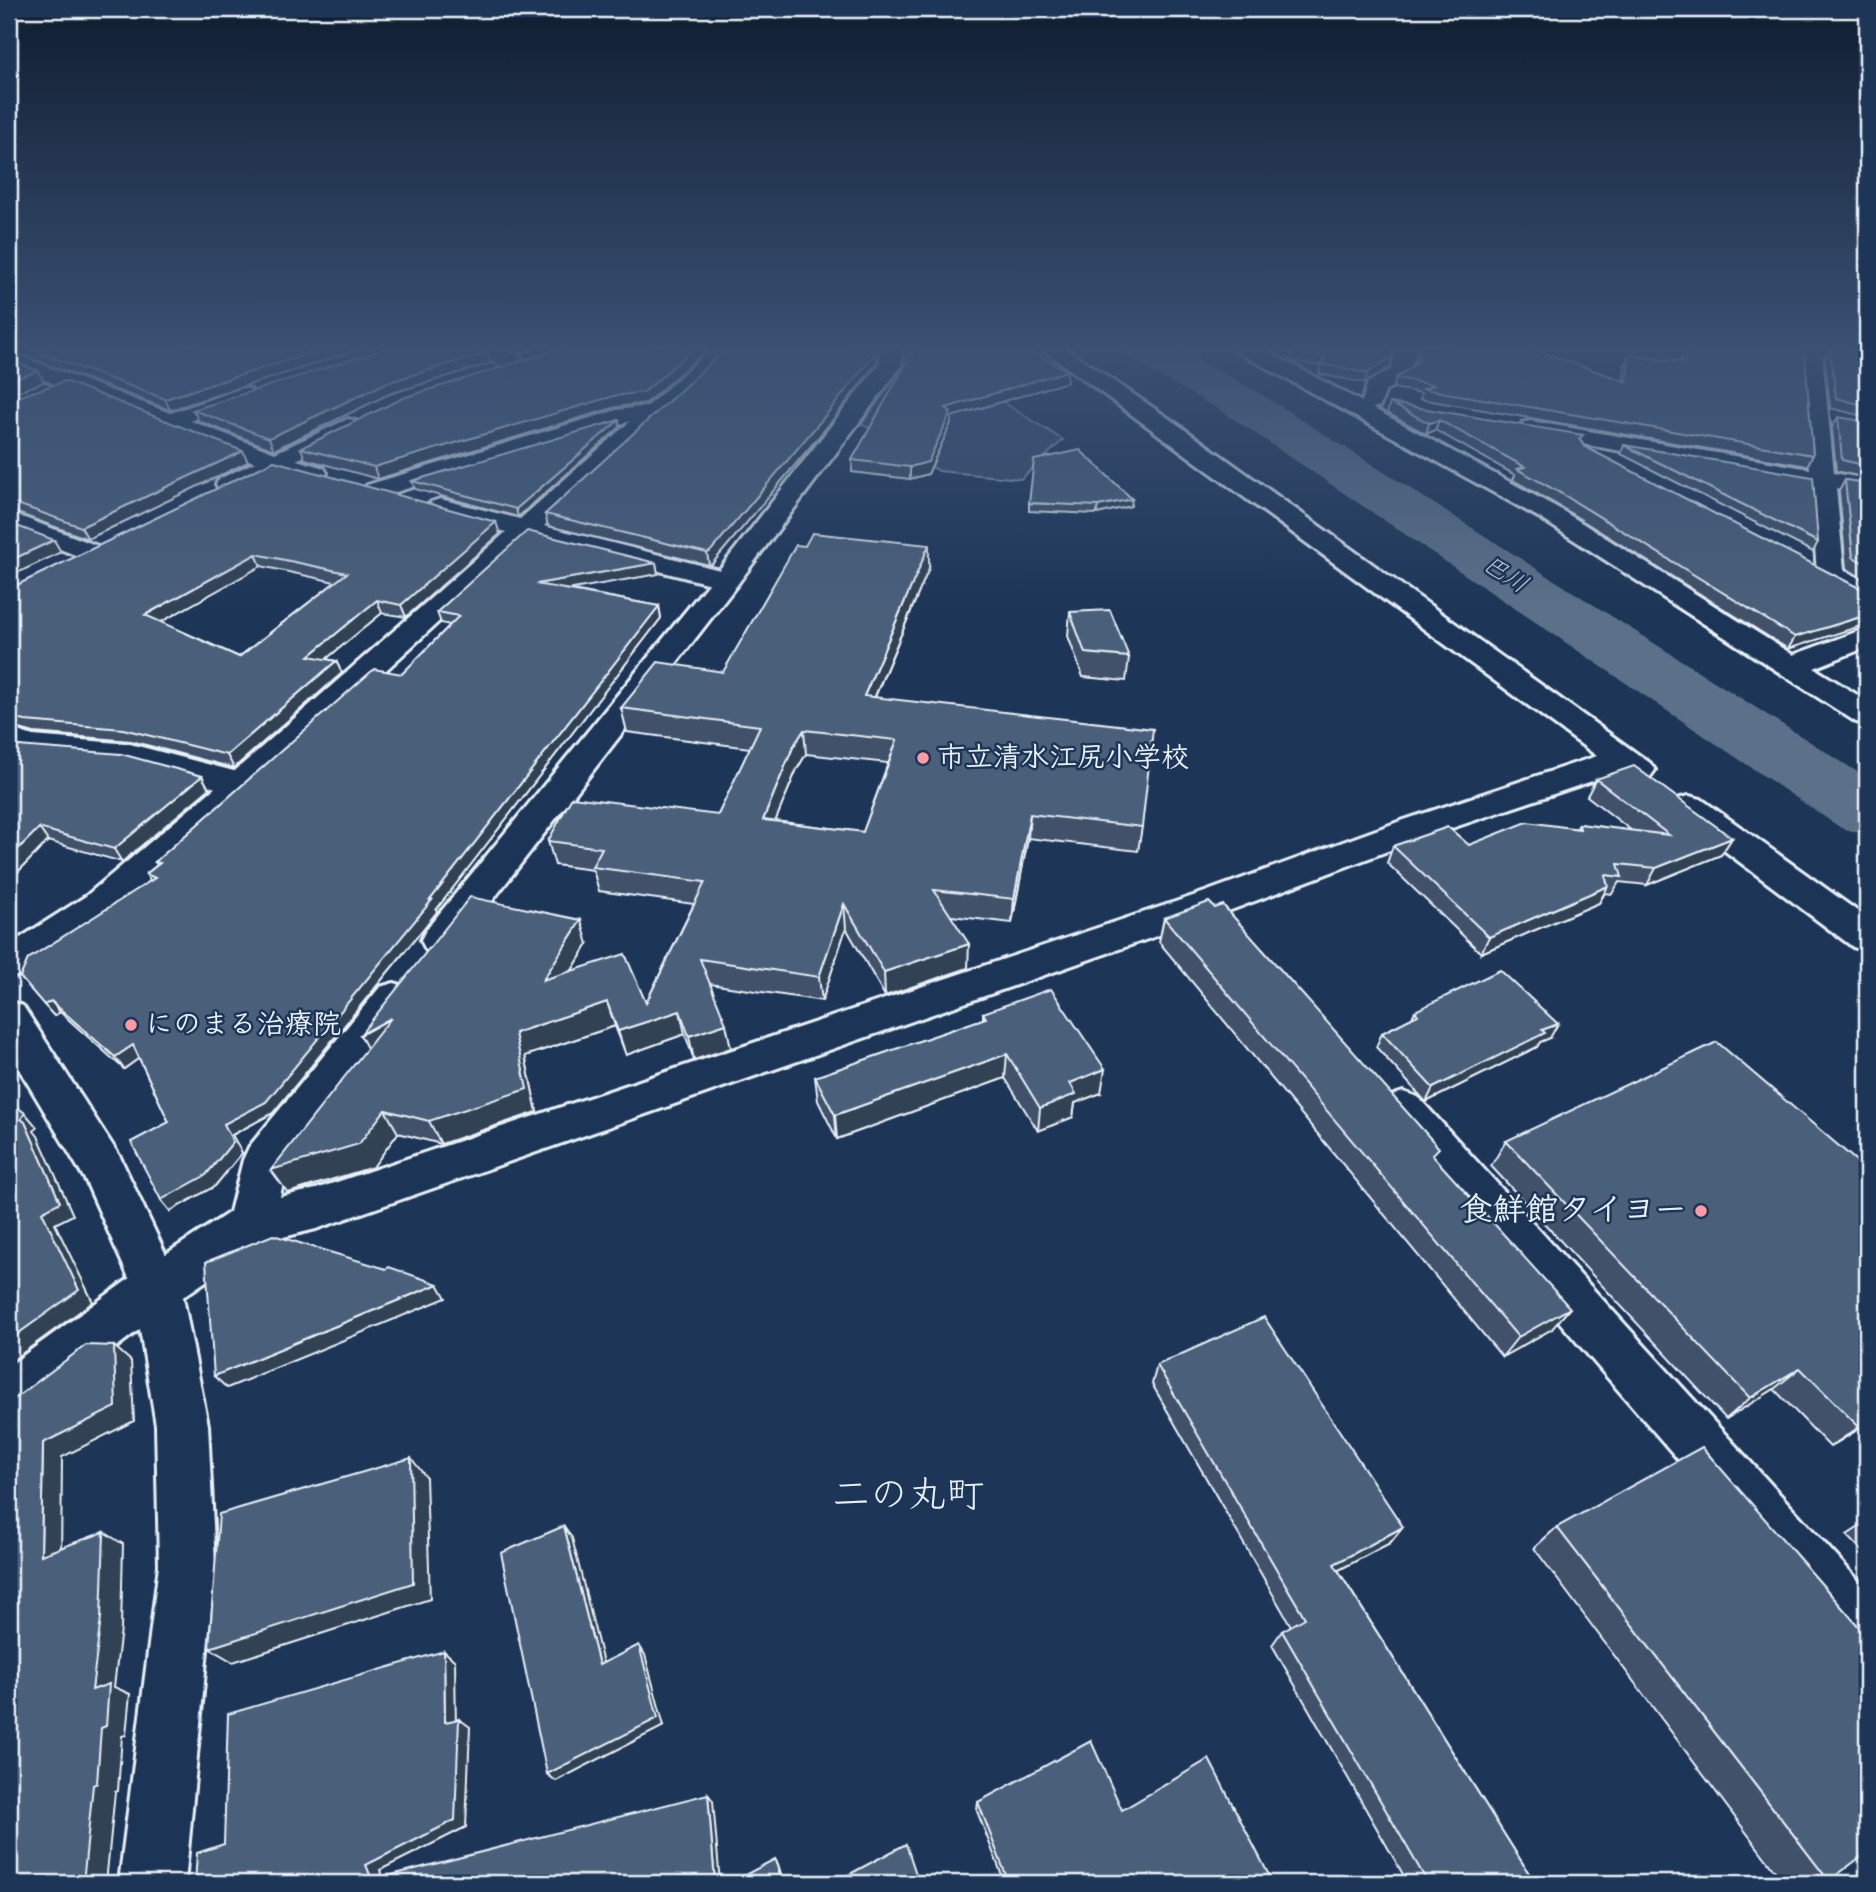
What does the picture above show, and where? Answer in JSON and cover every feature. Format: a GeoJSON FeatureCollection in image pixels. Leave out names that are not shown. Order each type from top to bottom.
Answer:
{"type":"FeatureCollection","features":[{"type":"Feature","properties":{"kind":"street"},"geometry":{"type":"LineString","coordinates":[[205,434],[274,461],[376,490],[726,580]]}},
{"type":"Feature","properties":{"kind":"street"},"geometry":{"type":"LineString","coordinates":[[212,492],[330,434]]}},
{"type":"Feature","properties":{"kind":"street"},"geometry":{"type":"LineString","coordinates":[[376,490],[561,434]]}},
{"type":"Feature","properties":{"kind":"street"},"geometry":{"type":"LineString","coordinates":[[9,964],[99,905],[241,783],[630,434]]}},
{"type":"Feature","properties":{"kind":"street"},"geometry":{"type":"LineString","coordinates":[[251,1224],[265,1160],[726,580],[838,434]]}},
{"type":"Feature","properties":{"kind":"street"},"geometry":{"type":"LineString","coordinates":[[1176,434],[1867,937]]}},
{"type":"Feature","properties":{"kind":"street"},"geometry":{"type":"LineString","coordinates":[[1407,434],[1549,513],[1867,715]]}},
{"type":"Feature","properties":{"kind":"street"},"geometry":{"type":"LineString","coordinates":[[1560,434],[1628,469]]}},
{"type":"Feature","properties":{"kind":"street"},"geometry":{"type":"LineString","coordinates":[[1569,434],[1862,487]]}},
{"type":"Feature","properties":{"kind":"street"},"geometry":{"type":"LineString","coordinates":[[1818,434],[1831,574]]}},
{"type":"Feature","properties":{"kind":"street"},"geometry":{"type":"LineString","coordinates":[[9,520],[76,558],[112,540]]}},
{"type":"Feature","properties":{"kind":"street"},"geometry":{"type":"LineString","coordinates":[[1807,562],[1867,593]]}},
{"type":"Feature","properties":{"kind":"street"},"geometry":{"type":"LineString","coordinates":[[1788,667],[1867,637]]}},
{"type":"Feature","properties":{"kind":"street"},"geometry":{"type":"LineString","coordinates":[[9,738],[28,746],[130,754],[241,783]]}},
{"type":"Feature","properties":{"kind":"street"},"geometry":{"type":"LineString","coordinates":[[9,1397],[157,1287],[251,1224],[316,1209],[1232,917],[1410,830],[1623,759]]}},
{"type":"Feature","properties":{"kind":"street"},"geometry":{"type":"LineString","coordinates":[[9,1017],[104,1171],[157,1287],[182,1425],[187,1565],[152,1883]]}},
{"type":"Feature","properties":{"kind":"street"},"geometry":{"type":"LineString","coordinates":[[1376,1079],[1867,1633]]}},
{"type":"Feature","properties":{"kind":"shaded area"},"geometry":{"type":"Polygon","coordinates":[[[879,434],[1054,434],[1063,440],[1021,479],[939,471],[879,434]]]}},
{"type":"Feature","properties":{"kind":"building"},"geometry":{"type":"Polygon","coordinates":[[[9,434],[201,434],[243,451],[81,527],[9,501],[9,434]]]}},
{"type":"Feature","properties":{"kind":"building"},"geometry":{"type":"Polygon","coordinates":[[[259,434],[277,434],[269,438],[259,434]]]}},
{"type":"Feature","properties":{"kind":"building"},"geometry":{"type":"Polygon","coordinates":[[[329,434],[485,434],[374,467],[301,448],[329,434]]]}},
{"type":"Feature","properties":{"kind":"building"},"geometry":{"type":"Polygon","coordinates":[[[570,434],[602,434],[516,509],[412,481],[570,434]]]}},
{"type":"Feature","properties":{"kind":"building"},"geometry":{"type":"Polygon","coordinates":[[[632,434],[809,434],[707,553],[545,514],[632,434]]]}},
{"type":"Feature","properties":{"kind":"building"},"geometry":{"type":"Polygon","coordinates":[[[866,434],[941,434],[928,462],[910,467],[852,460],[866,434]]]}},
{"type":"Feature","properties":{"kind":"building"},"geometry":{"type":"Polygon","coordinates":[[[1465,434],[1583,435],[1579,439],[1585,447],[1867,591],[1867,615],[1795,637],[1517,469],[1525,467],[1465,434]]]}},
{"type":"Feature","properties":{"kind":"building"},"geometry":{"type":"Polygon","coordinates":[[[1691,434],[1811,434],[1813,455],[1691,434]]]}},
{"type":"Feature","properties":{"kind":"building"},"geometry":{"type":"Polygon","coordinates":[[[1840,434],[1867,434],[1867,466],[1842,460],[1840,434]]]}},
{"type":"Feature","properties":{"kind":"building"},"geometry":{"type":"Polygon","coordinates":[[[1624,445],[1813,477],[1818,542],[1624,445]]]}},
{"type":"Feature","properties":{"kind":"building"},"geometry":{"type":"Polygon","coordinates":[[[1080,450],[1132,499],[1098,506],[1029,503],[1034,460],[1080,450]]]}},
{"type":"Feature","properties":{"kind":"building"},"geometry":{"type":"Polygon","coordinates":[[[274,461],[496,522],[401,605],[377,600],[309,656],[336,661],[227,755],[123,729],[25,721],[9,716],[9,587],[274,461]],[[256,554],[145,615],[239,657],[347,573],[256,554]]]}},
{"type":"Feature","properties":{"kind":"building"},"geometry":{"type":"Polygon","coordinates":[[[1845,480],[1867,483],[1867,565],[1853,557],[1845,480]]]}},
{"type":"Feature","properties":{"kind":"building"},"geometry":{"type":"Polygon","coordinates":[[[9,523],[54,540],[9,561],[9,523]]]}},
{"type":"Feature","properties":{"kind":"building"},"geometry":{"type":"Polygon","coordinates":[[[527,531],[656,563],[536,584],[659,606],[432,900],[266,1102],[224,1124],[233,1142],[206,1175],[161,1200],[131,1142],[169,1122],[133,1045],[115,1057],[51,1001],[44,1005],[20,977],[28,959],[155,878],[146,874],[160,863],[155,862],[374,669],[402,674],[459,616],[437,612],[527,531]]]}},
{"type":"Feature","properties":{"kind":"building"},"geometry":{"type":"Polygon","coordinates":[[[812,533],[929,545],[864,696],[1153,729],[1142,827],[1030,814],[1014,899],[934,890],[969,944],[884,972],[844,904],[819,977],[700,959],[726,1024],[689,1036],[680,1011],[618,1031],[607,1002],[515,1033],[527,1089],[429,1121],[385,1110],[359,1144],[271,1170],[391,1018],[360,1035],[470,897],[581,920],[543,980],[625,954],[646,1003],[705,882],[592,867],[602,848],[548,841],[572,797],[718,815],[760,726],[621,708],[658,662],[723,672],[796,545],[805,546],[812,533]],[[804,730],[793,747],[763,820],[863,832],[897,740],[804,730]]]}},
{"type":"Feature","properties":{"kind":"building"},"geometry":{"type":"Polygon","coordinates":[[[1110,610],[1129,657],[1085,653],[1070,612],[1110,610]]]}},
{"type":"Feature","properties":{"kind":"building"},"geometry":{"type":"Polygon","coordinates":[[[9,742],[18,746],[121,754],[202,776],[114,849],[39,828],[9,858],[9,742]]]}},
{"type":"Feature","properties":{"kind":"building"},"geometry":{"type":"Polygon","coordinates":[[[1634,766],[1732,838],[1656,868],[1618,864],[1622,877],[1605,875],[1608,886],[1489,937],[1393,846],[1448,827],[1469,845],[1527,822],[1580,829],[1579,824],[1669,835],[1596,779],[1634,766]]]}},
{"type":"Feature","properties":{"kind":"building"},"geometry":{"type":"Polygon","coordinates":[[[1209,902],[1215,908],[1223,905],[1439,1148],[1432,1155],[1570,1308],[1518,1337],[1164,918],[1209,902]]]}},
{"type":"Feature","properties":{"kind":"building"},"geometry":{"type":"Polygon","coordinates":[[[1500,970],[1558,1024],[1433,1088],[1382,1033],[1418,1015],[1415,1011],[1500,970]]]}},
{"type":"Feature","properties":{"kind":"building"},"geometry":{"type":"Polygon","coordinates":[[[1051,989],[1105,1069],[1070,1083],[1076,1094],[1040,1108],[1007,1054],[835,1115],[815,1077],[986,1018],[983,1013],[1051,989]]]}},
{"type":"Feature","properties":{"kind":"building"},"geometry":{"type":"Polygon","coordinates":[[[1717,1042],[1867,1170],[1867,1421],[1859,1427],[1800,1368],[1750,1398],[1506,1141],[1717,1042]]]}},
{"type":"Feature","properties":{"kind":"building"},"geometry":{"type":"Polygon","coordinates":[[[9,1101],[25,1113],[21,1119],[25,1122],[60,1202],[42,1212],[79,1290],[9,1340],[9,1101]]]}},
{"type":"Feature","properties":{"kind":"building"},"geometry":{"type":"Polygon","coordinates":[[[273,1235],[386,1269],[389,1267],[438,1284],[214,1376],[206,1262],[273,1235]]]}},
{"type":"Feature","properties":{"kind":"building"},"geometry":{"type":"Polygon","coordinates":[[[1264,1317],[1403,1527],[1334,1564],[1535,1883],[1428,1883],[1282,1631],[1305,1618],[1157,1365],[1264,1317]]]}},
{"type":"Feature","properties":{"kind":"building"},"geometry":{"type":"Polygon","coordinates":[[[86,1345],[114,1346],[116,1407],[43,1443],[41,1555],[104,1532],[101,1618],[92,1690],[109,1684],[106,1726],[101,1728],[97,1783],[93,1785],[83,1883],[9,1883],[9,1403],[86,1345]]]}},
{"type":"Feature","properties":{"kind":"building"},"geometry":{"type":"Polygon","coordinates":[[[1702,1447],[1867,1636],[1867,1852],[1829,1881],[1557,1527],[1702,1447]]]}},
{"type":"Feature","properties":{"kind":"building"},"geometry":{"type":"Polygon","coordinates":[[[411,1458],[413,1583],[209,1648],[219,1514],[411,1458]]]}},
{"type":"Feature","properties":{"kind":"building"},"geometry":{"type":"Polygon","coordinates":[[[564,1526],[599,1665],[639,1645],[658,1718],[547,1774],[501,1553],[564,1526]]]}},
{"type":"Feature","properties":{"kind":"building"},"geometry":{"type":"Polygon","coordinates":[[[444,1651],[445,1722],[459,1719],[455,1820],[366,1865],[372,1880],[708,1794],[715,1883],[195,1883],[197,1853],[224,1844],[228,1714],[444,1651]]]}},
{"type":"Feature","properties":{"kind":"building"},"geometry":{"type":"Polygon","coordinates":[[[1091,1741],[1122,1810],[1209,1759],[1273,1883],[1009,1883],[978,1802],[1091,1741]]]}},
{"type":"Feature","properties":{"kind":"building"},"geometry":{"type":"Polygon","coordinates":[[[906,1844],[919,1883],[833,1883],[906,1844]]]}},
{"type":"Feature","properties":{"kind":"building"},"geometry":{"type":"Polygon","coordinates":[[[775,1859],[782,1883],[730,1883],[775,1859]]]}},
{"type":"Feature","properties":{"kind":"waterway","name":"巴川"},"geometry":{"type":"LineString","coordinates":[[1290,434],[1867,811]]}},
{"type":"Feature","properties":{"kind":"place","name":"市立清水江尻小学校"},"geometry":{"type":"Point","coordinates":[923,758]}},
{"type":"Feature","properties":{"kind":"place","name":"にのまる治療院"},"geometry":{"type":"Point","coordinates":[131,1025]}},
{"type":"Feature","properties":{"kind":"place","name":"食鮮館タイヨー"},"geometry":{"type":"Point","coordinates":[1701,1211]}},
{"type":"Feature","properties":{"kind":"district","name":"二の丸町"},"geometry":{"type":"Point","coordinates":[908,1496]}}]}
